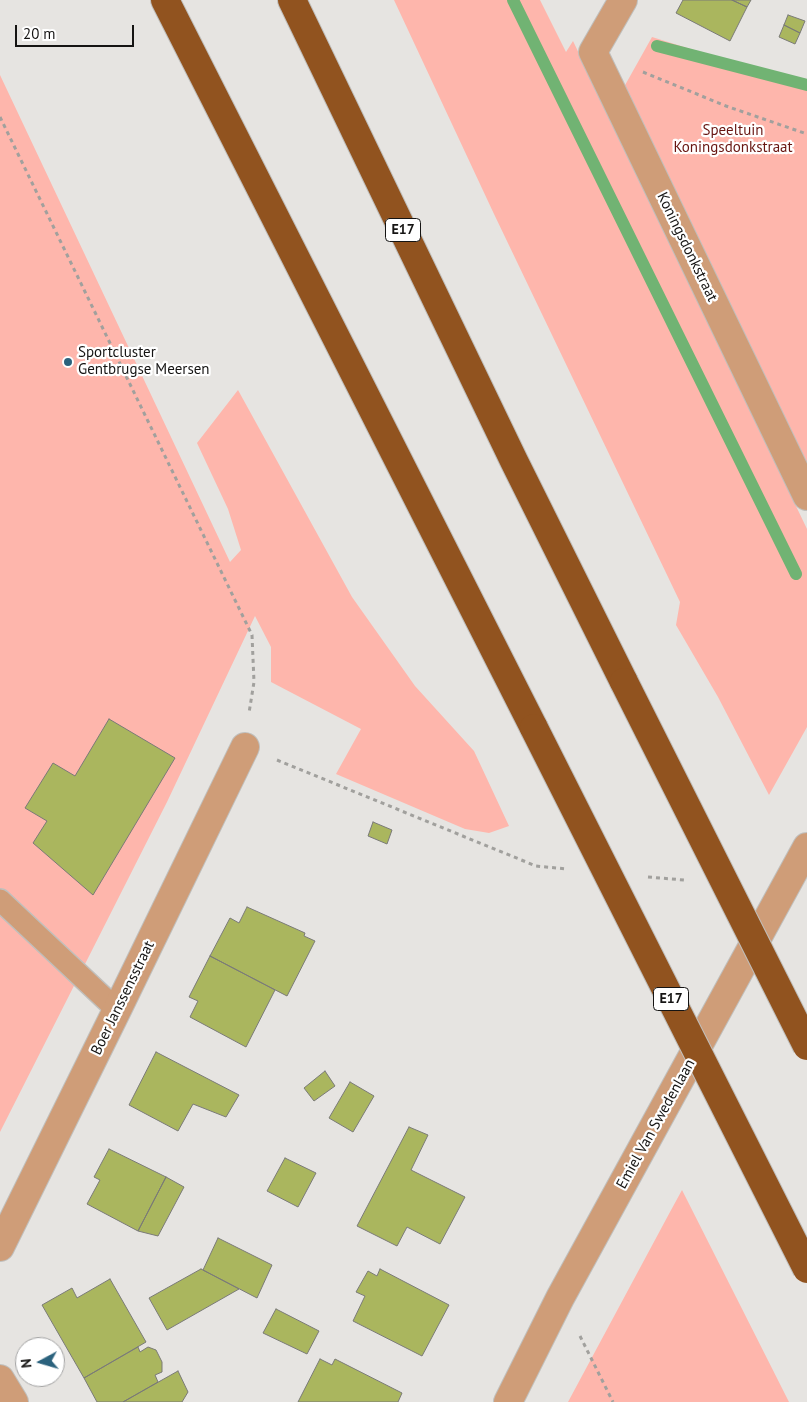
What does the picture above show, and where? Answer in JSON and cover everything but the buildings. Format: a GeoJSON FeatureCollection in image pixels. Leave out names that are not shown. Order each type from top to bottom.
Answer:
{"type":"FeatureCollection","features":[{"type":"Feature","properties":{"kind":"highway","name":"E17"},"geometry":{"type":"LineString","coordinates":[[165,0],[807,1269]]}},
{"type":"Feature","properties":{"kind":"highway","name":"E17"},"geometry":{"type":"LineString","coordinates":[[292,0],[514,460],[807,1046]]}},
{"type":"Feature","properties":{"kind":"street"},"geometry":{"type":"LineString","coordinates":[[594,52],[623,0]]}},
{"type":"Feature","properties":{"kind":"street","name":"Koningsdonkstraat"},"geometry":{"type":"LineString","coordinates":[[594,52],[807,496]]}},
{"type":"Feature","properties":{"kind":"street","name":"Boer Janssensstraat"},"geometry":{"type":"LineString","coordinates":[[0,1247],[244,747]]}},
{"type":"Feature","properties":{"kind":"street","name":"Emiel Van Swedenlaan"},"geometry":{"type":"LineString","coordinates":[[508,1402],[560,1298],[807,847]]}},
{"type":"Feature","properties":{"kind":"street"},"geometry":{"type":"LineString","coordinates":[[0,1378],[14,1402]]}},
{"type":"Feature","properties":{"kind":"lane"},"geometry":{"type":"LineString","coordinates":[[0,900],[117,1010]]}},
{"type":"Feature","properties":{"kind":"path"},"geometry":{"type":"LineString","coordinates":[[594,52],[726,106],[807,134]]}},
{"type":"Feature","properties":{"kind":"path"},"geometry":{"type":"LineString","coordinates":[[0,118],[252,635],[254,682],[244,747],[536,866],[575,870]]}},
{"type":"Feature","properties":{"kind":"path"},"geometry":{"type":"LineString","coordinates":[[644,876],[692,881]]}},
{"type":"Feature","properties":{"kind":"path"},"geometry":{"type":"LineString","coordinates":[[560,1298],[613,1402]]}},
{"type":"Feature","properties":{"kind":"green space"},"geometry":{"type":"Polygon","coordinates":[[[394,0],[540,0],[566,52],[573,41],[807,529],[807,727],[769,795],[718,697],[676,625],[680,602],[494,214],[394,0]]]}},
{"type":"Feature","properties":{"kind":"green space","name":"Speeltuin Koningsdonkstraat"},"geometry":{"type":"Polygon","coordinates":[[[652,37],[745,66],[807,81],[807,465],[624,87],[652,37]]]}},
{"type":"Feature","properties":{"kind":"green space","name":"Sportcluster Gentbrugse Meersen"},"geometry":{"type":"Polygon","coordinates":[[[0,75],[230,562],[241,550],[228,509],[197,443],[238,390],[352,597],[415,686],[474,751],[509,826],[489,833],[465,829],[336,774],[361,729],[271,682],[271,647],[255,616],[167,802],[0,1132],[0,75]]]}},
{"type":"Feature","properties":{"kind":"green space"},"geometry":{"type":"Polygon","coordinates":[[[682,1190],[789,1402],[568,1402],[670,1212],[682,1190]]]}},
{"type":"Feature","properties":{"kind":"waterway"},"geometry":{"type":"LineString","coordinates":[[513,0],[796,574]]}},
{"type":"Feature","properties":{"kind":"waterway"},"geometry":{"type":"LineString","coordinates":[[657,46],[807,85]]}},
{"type":"Feature","properties":{"kind":"place","name":"Sportcluster Gentbrugse Meersen"},"geometry":{"type":"Point","coordinates":[68,362]}}]}
